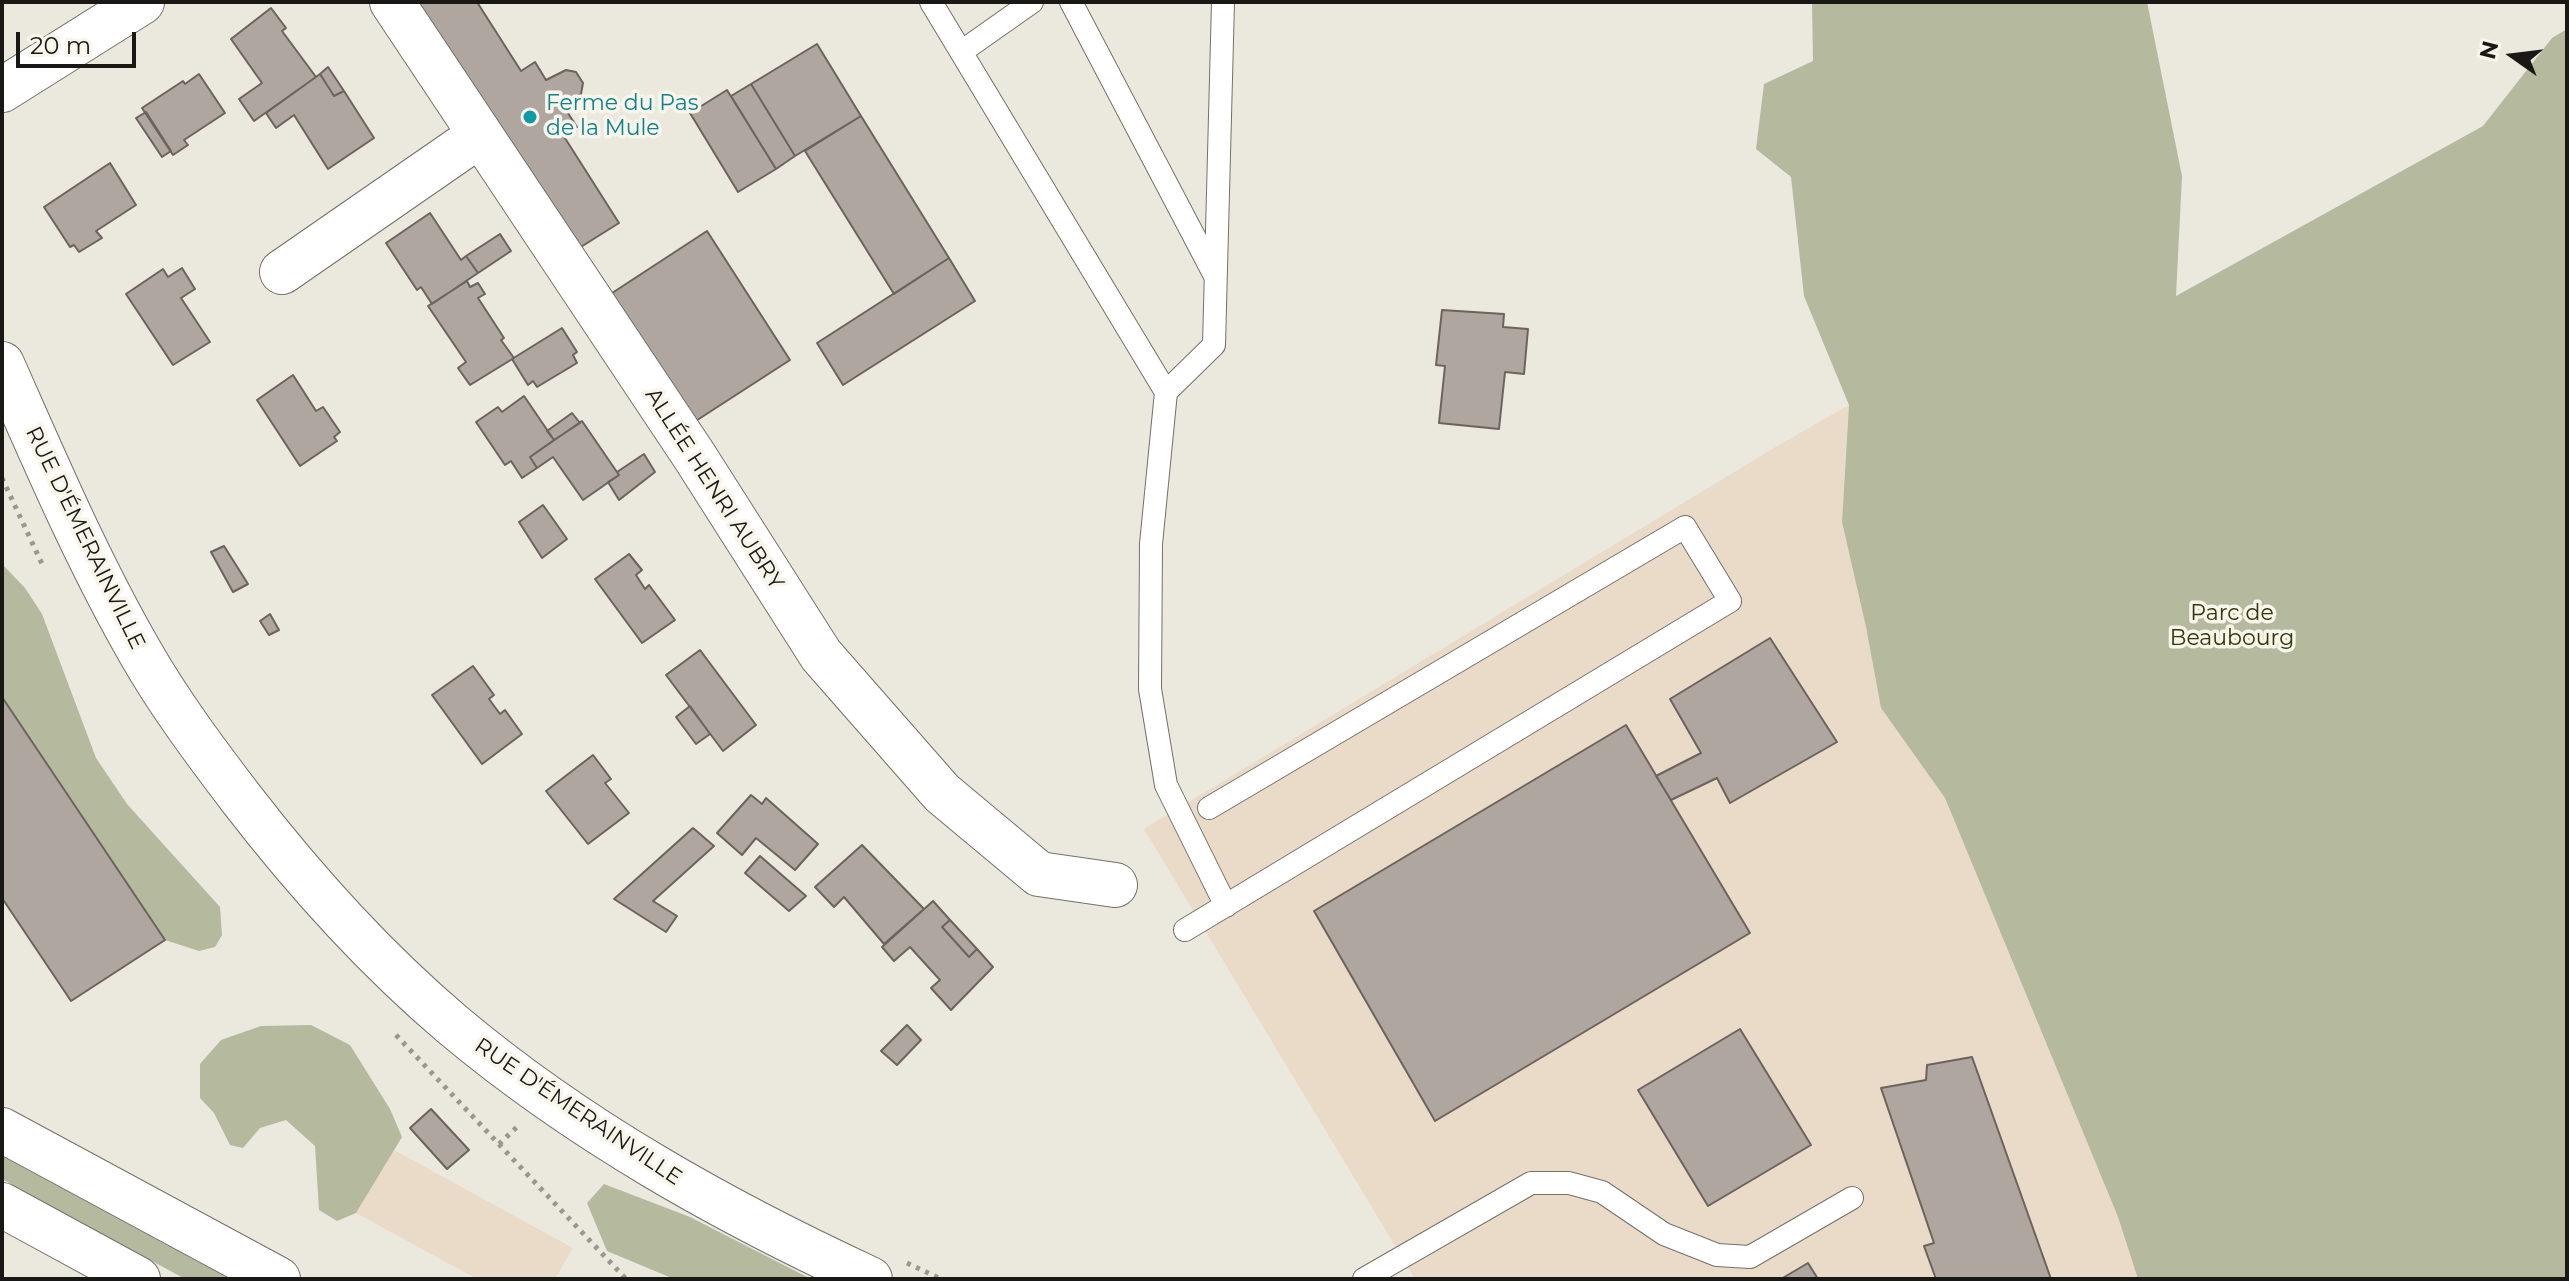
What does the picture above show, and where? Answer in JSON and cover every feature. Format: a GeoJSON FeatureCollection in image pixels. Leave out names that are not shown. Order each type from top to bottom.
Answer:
{"type":"FeatureCollection","features":[{"type":"Feature","properties":{"kind":"street"},"geometry":{"type":"LineString","coordinates":[[2,90],[142,2]]}},
{"type":"Feature","properties":{"kind":"street","name":"ALLÉE HENRI AUBRY"},"geometry":{"type":"LineString","coordinates":[[392,2],[695,457],[821,655],[942,793],[1039,874],[1115,885]]}},
{"type":"Feature","properties":{"kind":"street"},"geometry":{"type":"LineString","coordinates":[[282,272],[480,135]]}},
{"type":"Feature","properties":{"kind":"street","name":"RUE D'ÉMERAINVILLE"},"geometry":{"type":"LineString","coordinates":[[2,364],[91,561],[141,654],[206,752],[272,838],[388,966],[454,1026],[545,1095],[634,1154],[783,1239],[870,1279]]}},
{"type":"Feature","properties":{"kind":"street"},"geometry":{"type":"LineString","coordinates":[[2,1130],[278,1279]]}},
{"type":"Feature","properties":{"kind":"street"},"geometry":{"type":"LineString","coordinates":[[2,1205],[138,1279]]}},
{"type":"Feature","properties":{"kind":"lane"},"geometry":{"type":"LineString","coordinates":[[931,2],[1166,392],[1151,544],[1150,689],[1166,785],[1226,906]]}},
{"type":"Feature","properties":{"kind":"lane"},"geometry":{"type":"LineString","coordinates":[[961,52],[1032,2]]}},
{"type":"Feature","properties":{"kind":"lane"},"geometry":{"type":"LineString","coordinates":[[1071,2],[1215,277]]}},
{"type":"Feature","properties":{"kind":"lane"},"geometry":{"type":"LineString","coordinates":[[1166,392],[1214,345],[1223,2]]}},
{"type":"Feature","properties":{"kind":"lane"},"geometry":{"type":"LineString","coordinates":[[1185,930],[1730,601],[1685,527],[1209,808]]}},
{"type":"Feature","properties":{"kind":"lane"},"geometry":{"type":"LineString","coordinates":[[1364,1279],[1531,1183],[1569,1183],[1602,1192],[1664,1234],[1717,1255],[1750,1257],[1852,1198]]}},
{"type":"Feature","properties":{"kind":"path"},"geometry":{"type":"LineString","coordinates":[[499,1144],[626,1279]]}},
{"type":"Feature","properties":{"kind":"shaded area"},"geometry":{"type":"Polygon","coordinates":[[[1849,405],[1842,522],[1881,708],[1945,798],[2118,1217],[2138,1279],[1415,1279],[1144,829],[1849,405]]]}},
{"type":"Feature","properties":{"kind":"shaded area"},"geometry":{"type":"Polygon","coordinates":[[[394,1150],[573,1248],[555,1279],[477,1279],[356,1213],[394,1150]]]}},
{"type":"Feature","properties":{"kind":"green space","name":"Parc de Beaubourg"},"geometry":{"type":"Polygon","coordinates":[[[1812,2],[2147,2],[2182,176],[2176,296],[2483,126],[2552,38],[2567,29],[2567,1279],[2138,1279],[2118,1217],[1945,798],[1881,708],[1842,522],[1849,405],[1804,296],[1791,177],[1756,149],[1764,84],[1813,61],[1812,2]]]}},
{"type":"Feature","properties":{"kind":"green space"},"geometry":{"type":"Polygon","coordinates":[[[2,564],[25,588],[42,614],[96,758],[127,804],[220,907],[222,935],[215,947],[199,951],[165,940],[2,697],[2,564]]]}},
{"type":"Feature","properties":{"kind":"green space"},"geometry":{"type":"Polygon","coordinates":[[[311,1025],[350,1045],[390,1109],[402,1137],[356,1213],[337,1221],[319,1210],[315,1146],[286,1120],[260,1128],[243,1148],[230,1145],[214,1113],[200,1098],[200,1064],[221,1040],[261,1026],[311,1025]]]}},
{"type":"Feature","properties":{"kind":"green space"},"geometry":{"type":"Polygon","coordinates":[[[2,1155],[230,1279],[185,1279],[2,1179],[2,1155]]]}},
{"type":"Feature","properties":{"kind":"green space"},"geometry":{"type":"Polygon","coordinates":[[[604,1184],[690,1217],[811,1279],[674,1279],[607,1251],[587,1203],[604,1184]]]}},
{"type":"Feature","properties":{"kind":"building","name":"Ferme du Pas de la Mule"},"geometry":{"type":"Polygon","coordinates":[[[416,2],[477,2],[521,71],[535,62],[546,80],[566,70],[576,72],[583,83],[581,94],[564,107],[577,127],[563,135],[619,223],[576,250],[416,2]]]}},
{"type":"Feature","properties":{"kind":"building"},"geometry":{"type":"Polygon","coordinates":[[[271,8],[286,28],[282,31],[316,77],[254,121],[239,99],[262,83],[231,39],[271,8]]]}},
{"type":"Feature","properties":{"kind":"building"},"geometry":{"type":"Polygon","coordinates":[[[817,44],[861,116],[795,156],[751,84],[817,44]]]}},
{"type":"Feature","properties":{"kind":"building"},"geometry":{"type":"Polygon","coordinates":[[[328,67],[344,91],[334,96],[320,74],[328,67]]]}},
{"type":"Feature","properties":{"kind":"building"},"geometry":{"type":"Polygon","coordinates":[[[199,74],[225,113],[184,140],[188,145],[173,155],[142,108],[199,74]]]}},
{"type":"Feature","properties":{"kind":"building"},"geometry":{"type":"Polygon","coordinates":[[[320,74],[334,96],[344,91],[374,138],[328,169],[294,115],[276,128],[266,113],[320,74]]]}},
{"type":"Feature","properties":{"kind":"building"},"geometry":{"type":"Polygon","coordinates":[[[751,84],[795,156],[776,169],[731,96],[751,84]]]}},
{"type":"Feature","properties":{"kind":"building"},"geometry":{"type":"Polygon","coordinates":[[[727,90],[776,169],[738,192],[690,113],[727,90]]]}},
{"type":"Feature","properties":{"kind":"building"},"geometry":{"type":"Polygon","coordinates":[[[146,112],[171,151],[162,157],[136,118],[146,112]]]}},
{"type":"Feature","properties":{"kind":"building"},"geometry":{"type":"Polygon","coordinates":[[[861,116],[949,258],[894,294],[805,151],[861,116]]]}},
{"type":"Feature","properties":{"kind":"building"},"geometry":{"type":"Polygon","coordinates":[[[110,163],[136,205],[96,231],[102,238],[79,252],[74,245],[70,247],[44,207],[110,163]]]}},
{"type":"Feature","properties":{"kind":"building"},"geometry":{"type":"Polygon","coordinates":[[[430,213],[461,260],[466,256],[478,273],[432,304],[421,287],[417,290],[386,243],[430,213]]]}},
{"type":"Feature","properties":{"kind":"building"},"geometry":{"type":"Polygon","coordinates":[[[707,231],[790,360],[688,426],[606,297],[707,231]]]}},
{"type":"Feature","properties":{"kind":"building"},"geometry":{"type":"Polygon","coordinates":[[[500,234],[511,251],[478,273],[466,256],[500,234]]]}},
{"type":"Feature","properties":{"kind":"building"},"geometry":{"type":"Polygon","coordinates":[[[949,258],[975,301],[843,385],[817,343],[949,258]]]}},
{"type":"Feature","properties":{"kind":"building"},"geometry":{"type":"Polygon","coordinates":[[[182,268],[195,289],[181,298],[210,342],[173,365],[126,294],[163,269],[168,277],[182,268]]]}},
{"type":"Feature","properties":{"kind":"building"},"geometry":{"type":"Polygon","coordinates":[[[467,281],[470,287],[478,283],[485,294],[478,298],[514,358],[470,385],[458,368],[466,362],[428,306],[467,281]]]}},
{"type":"Feature","properties":{"kind":"building"},"geometry":{"type":"Polygon","coordinates":[[[1442,310],[1504,314],[1503,327],[1528,329],[1524,374],[1505,372],[1499,429],[1439,423],[1445,366],[1436,365],[1442,310]]]}},
{"type":"Feature","properties":{"kind":"building"},"geometry":{"type":"Polygon","coordinates":[[[562,328],[577,352],[573,355],[577,363],[537,387],[533,381],[528,385],[512,359],[562,328]]]}},
{"type":"Feature","properties":{"kind":"building"},"geometry":{"type":"Polygon","coordinates":[[[293,375],[316,411],[323,407],[340,432],[334,437],[337,441],[300,466],[257,400],[293,375]]]}},
{"type":"Feature","properties":{"kind":"building"},"geometry":{"type":"Polygon","coordinates":[[[524,396],[554,440],[530,457],[537,468],[522,478],[511,461],[505,465],[476,422],[498,407],[502,412],[524,396]]]}},
{"type":"Feature","properties":{"kind":"building"},"geometry":{"type":"Polygon","coordinates":[[[572,413],[580,423],[554,440],[547,431],[572,413]]]}},
{"type":"Feature","properties":{"kind":"building"},"geometry":{"type":"Polygon","coordinates":[[[582,421],[619,475],[583,500],[553,457],[537,468],[530,457],[582,421]]]}},
{"type":"Feature","properties":{"kind":"building"},"geometry":{"type":"Polygon","coordinates":[[[644,454],[655,472],[619,500],[608,482],[644,454]]]}},
{"type":"Feature","properties":{"kind":"building"},"geometry":{"type":"Polygon","coordinates":[[[543,505],[567,539],[542,558],[519,522],[543,505]]]}},
{"type":"Feature","properties":{"kind":"building"},"geometry":{"type":"Polygon","coordinates":[[[224,546],[248,584],[233,592],[211,552],[224,546]]]}},
{"type":"Feature","properties":{"kind":"building"},"geometry":{"type":"Polygon","coordinates":[[[629,554],[642,570],[636,575],[645,589],[649,585],[675,620],[642,643],[595,579],[629,554]]]}},
{"type":"Feature","properties":{"kind":"building"},"geometry":{"type":"Polygon","coordinates":[[[270,614],[279,630],[269,635],[260,621],[270,614]]]}},
{"type":"Feature","properties":{"kind":"building"},"geometry":{"type":"Polygon","coordinates":[[[1770,638],[1837,742],[1730,803],[1717,778],[1671,800],[1656,776],[1701,753],[1670,699],[1770,638]]]}},
{"type":"Feature","properties":{"kind":"building"},"geometry":{"type":"Polygon","coordinates":[[[700,650],[756,725],[723,751],[666,675],[700,650]]]}},
{"type":"Feature","properties":{"kind":"building"},"geometry":{"type":"Polygon","coordinates":[[[473,666],[494,695],[489,699],[500,714],[505,710],[522,734],[482,764],[432,695],[473,666]]]}},
{"type":"Feature","properties":{"kind":"building"},"geometry":{"type":"Polygon","coordinates":[[[2,697],[165,940],[71,1001],[2,898],[2,697]]]}},
{"type":"Feature","properties":{"kind":"building"},"geometry":{"type":"Polygon","coordinates":[[[690,706],[710,734],[696,744],[676,717],[690,706]]]}},
{"type":"Feature","properties":{"kind":"building"},"geometry":{"type":"Polygon","coordinates":[[[1626,725],[1750,933],[1435,1121],[1314,911],[1626,725]]]}},
{"type":"Feature","properties":{"kind":"building"},"geometry":{"type":"Polygon","coordinates":[[[593,755],[611,779],[605,783],[629,813],[588,844],[546,791],[593,755]]]}},
{"type":"Feature","properties":{"kind":"building"},"geometry":{"type":"Polygon","coordinates":[[[751,795],[762,804],[766,798],[818,844],[795,870],[756,838],[742,855],[717,833],[751,795]]]}},
{"type":"Feature","properties":{"kind":"building"},"geometry":{"type":"Polygon","coordinates":[[[693,828],[714,846],[653,901],[677,916],[666,932],[614,899],[693,828]]]}},
{"type":"Feature","properties":{"kind":"building"},"geometry":{"type":"Polygon","coordinates":[[[862,845],[924,909],[884,944],[844,897],[834,907],[815,887],[862,845]]]}},
{"type":"Feature","properties":{"kind":"building"},"geometry":{"type":"Polygon","coordinates":[[[760,856],[806,896],[789,911],[745,873],[760,856]]]}},
{"type":"Feature","properties":{"kind":"building"},"geometry":{"type":"Polygon","coordinates":[[[933,901],[950,920],[942,927],[969,957],[977,949],[993,967],[951,1010],[931,988],[940,980],[910,947],[894,961],[882,947],[933,901]]]}},
{"type":"Feature","properties":{"kind":"building"},"geometry":{"type":"Polygon","coordinates":[[[950,920],[977,949],[969,957],[942,927],[950,920]]]}},
{"type":"Feature","properties":{"kind":"building"},"geometry":{"type":"Polygon","coordinates":[[[907,1025],[921,1040],[897,1065],[881,1051],[907,1025]]]}},
{"type":"Feature","properties":{"kind":"building"},"geometry":{"type":"Polygon","coordinates":[[[1740,1029],[1811,1145],[1708,1206],[1638,1090],[1740,1029]]]}},
{"type":"Feature","properties":{"kind":"building"},"geometry":{"type":"Polygon","coordinates":[[[1972,1057],[2051,1279],[1936,1279],[1924,1246],[1934,1243],[1881,1088],[1926,1080],[1927,1065],[1972,1057]]]}},
{"type":"Feature","properties":{"kind":"building"},"geometry":{"type":"Polygon","coordinates":[[[431,1109],[469,1150],[447,1169],[410,1128],[431,1109]]]}},
{"type":"Feature","properties":{"kind":"building"},"geometry":{"type":"Polygon","coordinates":[[[1808,1263],[1818,1279],[1781,1279],[1808,1263]]]}},
{"type":"Feature","properties":{"kind":"place","name":"Ferme du Pas de la Mule"},"geometry":{"type":"Point","coordinates":[530,117]}}]}
